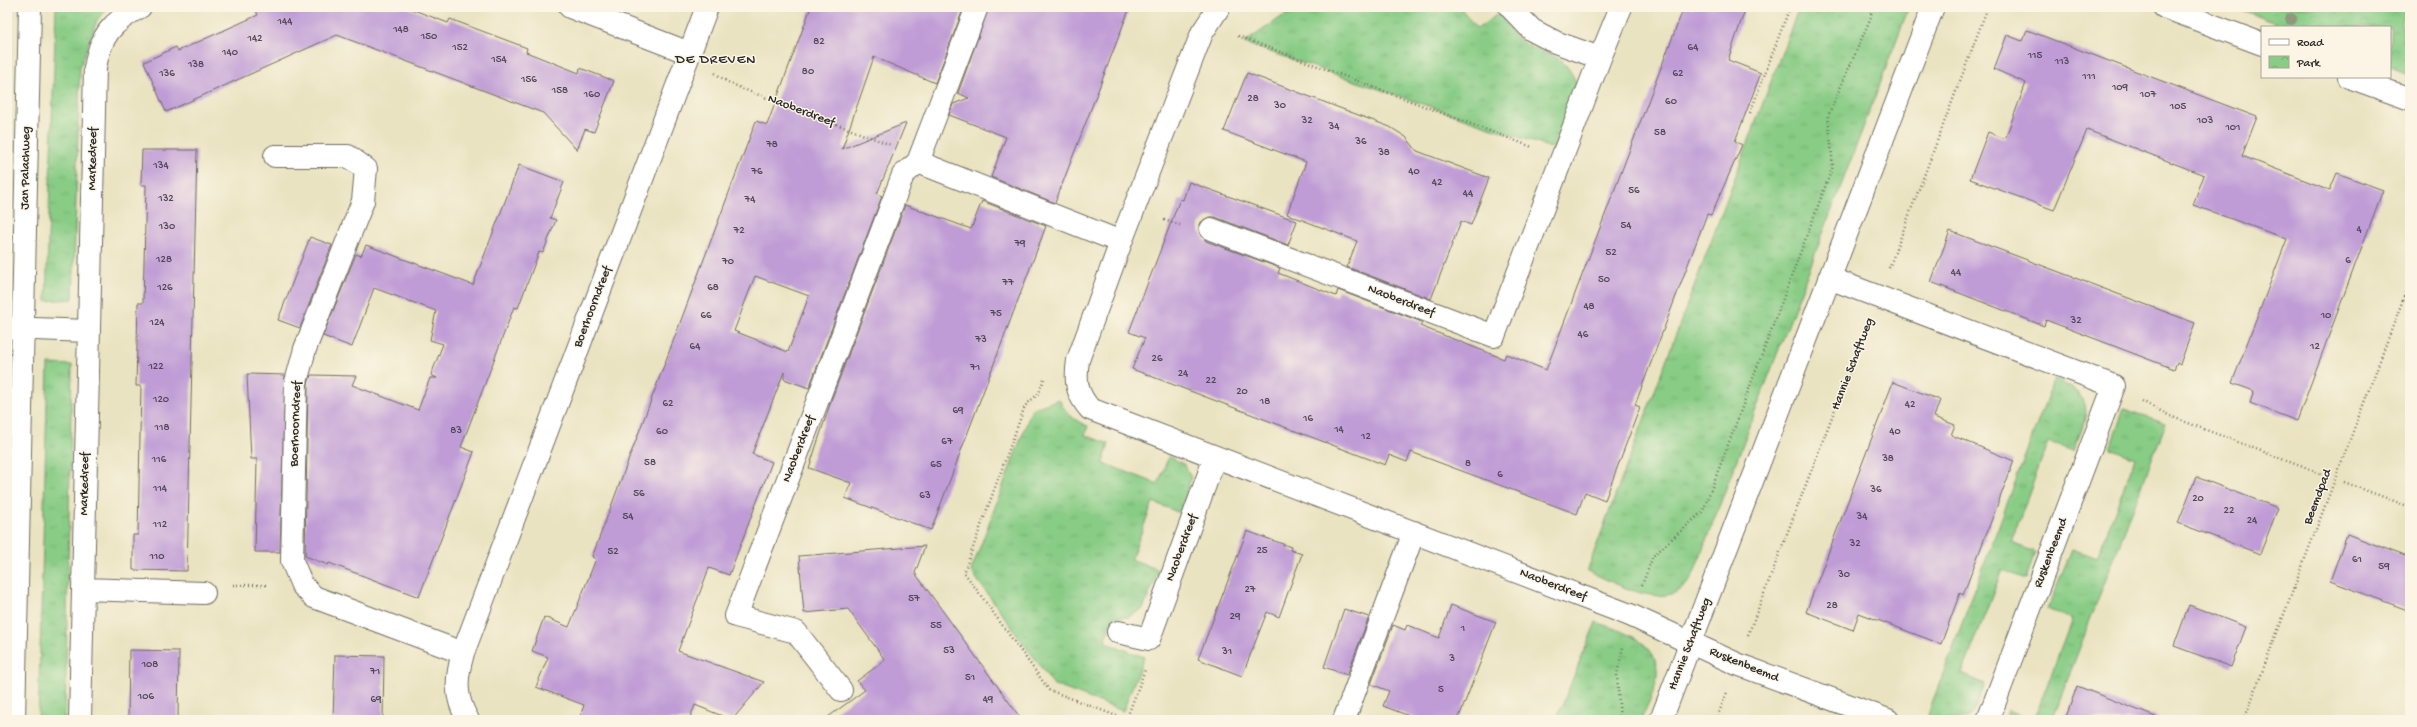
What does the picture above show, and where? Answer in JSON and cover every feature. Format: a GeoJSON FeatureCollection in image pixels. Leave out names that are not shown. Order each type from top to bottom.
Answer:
{"type":"FeatureCollection","features":[{"type":"Feature","properties":{"kind":"street","name":"Jan Palachweg"},"geometry":{"type":"LineString","coordinates":[[14,720],[11,663],[15,328],[30,7]]}},
{"type":"Feature","properties":{"kind":"street","name":"Markedreef"},"geometry":{"type":"LineString","coordinates":[[80,720],[95,68],[98,50],[106,33],[124,16],[140,7]]}},
{"type":"Feature","properties":{"kind":"street"},"geometry":{"type":"LineString","coordinates":[[570,7],[689,53]]}},
{"type":"Feature","properties":{"kind":"street","name":"Boerhoorndreef"},"geometry":{"type":"LineString","coordinates":[[468,720],[458,695],[457,674],[463,653],[707,7]]}},
{"type":"Feature","properties":{"kind":"street","name":"Naoberdreef"},"geometry":{"type":"LineString","coordinates":[[841,690],[796,632],[736,616],[903,175],[918,162],[977,7]]}},
{"type":"Feature","properties":{"kind":"street"},"geometry":{"type":"LineString","coordinates":[[1510,7],[1532,30],[1555,42],[1600,58]]}},
{"type":"Feature","properties":{"kind":"street","name":"Naoberdreef"},"geometry":{"type":"LineString","coordinates":[[1211,229],[1494,336],[1561,158],[1621,7]]}},
{"type":"Feature","properties":{"kind":"street","name":"Hannie Schaftweg"},"geometry":{"type":"LineString","coordinates":[[1661,720],[1932,7]]}},
{"type":"Feature","properties":{"kind":"street"},"geometry":{"type":"LineString","coordinates":[[2164,7],[2261,44]]}},
{"type":"Feature","properties":{"kind":"street","name":"Naoberdreef"},"geometry":{"type":"LineString","coordinates":[[1213,16],[1133,210],[1078,360],[1075,379],[1080,397],[1090,409],[1630,615],[1690,642]]}},
{"type":"Feature","properties":{"kind":"street"},"geometry":{"type":"LineString","coordinates":[[2352,78],[2410,99]]}},
{"type":"Feature","properties":{"kind":"street","name":"Boerhoorndreef"},"geometry":{"type":"LineString","coordinates":[[275,156],[348,156],[366,169],[364,201],[305,349],[296,382],[292,561],[302,585],[314,597],[463,653]]}},
{"type":"Feature","properties":{"kind":"street"},"geometry":{"type":"LineString","coordinates":[[918,162],[1121,242]]}},
{"type":"Feature","properties":{"kind":"street"},"geometry":{"type":"LineString","coordinates":[[1829,278],[1879,295],[2114,386]]}},
{"type":"Feature","properties":{"kind":"street"},"geometry":{"type":"LineString","coordinates":[[15,328],[89,331]]}},
{"type":"Feature","properties":{"kind":"street","name":"Ruskenbeemd"},"geometry":{"type":"LineString","coordinates":[[1988,720],[2114,386]]}},
{"type":"Feature","properties":{"kind":"street","name":"Naoberdreef"},"geometry":{"type":"LineString","coordinates":[[1149,639],[1215,457]]}},
{"type":"Feature","properties":{"kind":"street"},"geometry":{"type":"LineString","coordinates":[[1344,720],[1414,532]]}},
{"type":"Feature","properties":{"kind":"street"},"geometry":{"type":"LineString","coordinates":[[83,590],[204,593]]}},
{"type":"Feature","properties":{"kind":"street"},"geometry":{"type":"LineString","coordinates":[[1118,632],[1149,639]]}},
{"type":"Feature","properties":{"kind":"street","name":"Ruskenbeemd"},"geometry":{"type":"LineString","coordinates":[[1690,642],[1738,664],[1888,720]]}},
{"type":"Feature","properties":{"kind":"path"},"geometry":{"type":"LineString","coordinates":[[1750,113],[1790,7]]}},
{"type":"Feature","properties":{"kind":"path"},"geometry":{"type":"LineString","coordinates":[[1620,720],[1617,674],[1630,615],[1653,556],[1703,511],[1833,166],[1828,116],[1871,17],[1872,7]]}},
{"type":"Feature","properties":{"kind":"path","name":"Hannie Schaftweg"},"geometry":{"type":"LineString","coordinates":[[1716,720],[1988,7]]}},
{"type":"Feature","properties":{"kind":"path"},"geometry":{"type":"LineString","coordinates":[[1213,16],[1561,158]]}},
{"type":"Feature","properties":{"kind":"path","name":"Naoberdreef"},"geometry":{"type":"LineString","coordinates":[[689,53],[726,81],[899,148],[918,162]]}},
{"type":"Feature","properties":{"kind":"path"},"geometry":{"type":"LineString","coordinates":[[1133,210],[1208,234],[1211,229]]}},
{"type":"Feature","properties":{"kind":"path","name":"Beemdpad"},"geometry":{"type":"LineString","coordinates":[[2244,720],[2410,281]]}},
{"type":"Feature","properties":{"kind":"path"},"geometry":{"type":"LineString","coordinates":[[1046,371],[1039,393],[1025,406],[964,572],[1049,690],[1127,720],[1149,659],[1149,639]]}},
{"type":"Feature","properties":{"kind":"path"},"geometry":{"type":"LineString","coordinates":[[2114,386],[2170,416],[2321,474]]}},
{"type":"Feature","properties":{"kind":"path"},"geometry":{"type":"LineString","coordinates":[[2344,482],[2410,507]]}},
{"type":"Feature","properties":{"kind":"path"},"geometry":{"type":"LineString","coordinates":[[204,593],[234,585],[302,585]]}},
{"type":"Feature","properties":{"kind":"green space"},"geometry":{"type":"Polygon","coordinates":[[[56,7],[108,7],[97,20],[80,67],[73,299],[46,301],[56,7]]]}},
{"type":"Feature","properties":{"kind":"green space"},"geometry":{"type":"Polygon","coordinates":[[[1296,7],[1460,7],[1477,29],[1499,13],[1509,29],[1517,38],[1536,50],[1559,59],[1572,74],[1578,87],[1554,149],[1244,43],[1296,7]]]}},
{"type":"Feature","properties":{"kind":"green space"},"geometry":{"type":"Polygon","coordinates":[[[1799,7],[1909,7],[1693,575],[1681,589],[1668,595],[1641,593],[1587,571],[1799,7]]]}},
{"type":"Feature","properties":{"kind":"green space"},"geometry":{"type":"Polygon","coordinates":[[[2234,7],[2407,7],[2401,21],[2410,75],[2391,68],[2391,26],[2283,26],[2234,7]]]}},
{"type":"Feature","properties":{"kind":"green space"},"geometry":{"type":"Polygon","coordinates":[[[48,364],[72,365],[65,720],[38,720],[48,364]]]}},
{"type":"Feature","properties":{"kind":"green space"},"geometry":{"type":"Polygon","coordinates":[[[2054,379],[2078,393],[2086,408],[2085,417],[2083,427],[2073,451],[2048,442],[2011,543],[2035,552],[2026,579],[2002,570],[1962,674],[1985,684],[1972,713],[1968,717],[1962,719],[1926,719],[2054,379]]]}},
{"type":"Feature","properties":{"kind":"green space"},"geometry":{"type":"Polygon","coordinates":[[[1059,399],[1071,416],[1088,426],[1085,435],[1109,444],[1103,463],[1158,484],[1169,456],[1185,465],[1191,478],[1180,513],[1153,502],[1131,559],[1159,570],[1143,609],[1128,617],[1114,617],[1105,638],[1107,643],[1144,657],[1123,711],[1054,685],[971,571],[1032,409],[1059,399]]]}},
{"type":"Feature","properties":{"kind":"green space"},"geometry":{"type":"Polygon","coordinates":[[[2124,409],[2166,423],[2052,720],[2034,720],[2072,619],[2047,609],[2072,549],[2097,558],[2135,458],[2110,448],[2124,409]]]}},
{"type":"Feature","properties":{"kind":"green space"},"geometry":{"type":"Polygon","coordinates":[[[1596,622],[1628,634],[1646,646],[1653,654],[1657,676],[1653,693],[1641,720],[1556,720],[1596,622]]]}},
{"type":"Feature","properties":{"kind":"green space"},"geometry":{"type":"Polygon","coordinates":[[[2008,711],[2033,720],[2005,720],[2008,711]]]}},
{"type":"Feature","properties":{"kind":"building"},"geometry":{"type":"Polygon","coordinates":[[[254,7],[406,7],[448,23],[450,19],[527,48],[526,52],[579,73],[580,68],[614,81],[594,132],[585,129],[577,150],[543,113],[337,35],[166,112],[144,62],[176,47],[178,51],[258,15],[254,7]]]}},
{"type":"Feature","properties":{"kind":"building"},"geometry":{"type":"Polygon","coordinates":[[[811,7],[964,7],[935,83],[874,57],[842,149],[906,123],[877,194],[882,196],[809,388],[784,379],[784,372],[752,454],[772,462],[729,575],[709,568],[678,651],[764,682],[732,720],[695,705],[689,720],[579,720],[584,705],[536,687],[548,657],[532,651],[544,617],[569,627],[596,559],[592,557],[756,121],[767,125],[811,7]],[[755,276],[734,331],[788,352],[809,296],[755,276]]]}},
{"type":"Feature","properties":{"kind":"building"},"geometry":{"type":"Polygon","coordinates":[[[989,7],[1130,7],[1055,203],[991,177],[1006,137],[949,115],[953,104],[969,98],[958,93],[989,7]]]}},
{"type":"Feature","properties":{"kind":"building"},"geometry":{"type":"Polygon","coordinates":[[[1684,7],[1746,7],[1728,60],[1761,73],[1735,141],[1742,145],[1711,215],[1707,214],[1635,405],[1640,407],[1605,500],[1585,492],[1577,514],[1411,452],[1407,462],[1389,455],[1385,465],[1132,369],[1145,338],[1129,332],[1180,199],[1183,200],[1189,182],[1297,221],[1288,245],[1215,217],[1209,217],[1199,224],[1199,231],[1206,241],[1280,268],[1278,273],[1336,296],[1338,290],[1422,322],[1420,326],[1504,359],[1506,354],[1546,370],[1684,7]]]}},
{"type":"Feature","properties":{"kind":"building"},"geometry":{"type":"Polygon","coordinates":[[[2027,30],[2257,117],[2242,156],[2330,190],[2337,173],[2383,190],[2297,421],[2250,403],[2254,391],[2232,383],[2287,239],[2193,205],[2204,175],[2087,130],[2054,210],[1970,179],[1988,132],[2005,139],[2026,83],[1994,69],[2007,35],[2022,41],[2027,30]]]}},
{"type":"Feature","properties":{"kind":"building"},"geometry":{"type":"Polygon","coordinates":[[[1247,73],[1390,127],[1406,137],[1417,151],[1489,178],[1471,225],[1461,221],[1431,299],[1347,267],[1357,241],[1287,214],[1306,162],[1224,131],[1247,73]]]}},
{"type":"Feature","properties":{"kind":"building"},"geometry":{"type":"Polygon","coordinates":[[[142,150],[197,150],[187,571],[133,570],[133,535],[138,535],[141,386],[136,386],[138,303],[143,303],[146,185],[141,185],[142,150]]]}},
{"type":"Feature","properties":{"kind":"building"},"geometry":{"type":"Polygon","coordinates":[[[519,165],[564,182],[550,218],[556,220],[543,253],[539,252],[518,308],[514,307],[461,447],[474,452],[419,597],[329,563],[328,565],[305,556],[308,384],[311,375],[356,376],[352,385],[418,410],[430,378],[437,378],[431,375],[443,344],[430,340],[436,311],[374,288],[352,347],[323,336],[356,254],[361,256],[366,245],[473,285],[519,165]]]}},
{"type":"Feature","properties":{"kind":"building"},"geometry":{"type":"Polygon","coordinates":[[[982,201],[1046,226],[931,530],[845,498],[851,483],[809,468],[832,398],[905,205],[971,229],[982,201]]]}},
{"type":"Feature","properties":{"kind":"building"},"geometry":{"type":"Polygon","coordinates":[[[1950,231],[2195,323],[2180,364],[2177,362],[2174,369],[2046,320],[2044,326],[1931,282],[1950,231]]]}},
{"type":"Feature","properties":{"kind":"building"},"geometry":{"type":"Polygon","coordinates":[[[310,237],[332,245],[300,328],[278,320],[310,237]]]}},
{"type":"Feature","properties":{"kind":"building"},"geometry":{"type":"Polygon","coordinates":[[[247,374],[285,375],[280,552],[255,552],[257,459],[251,459],[247,374]]]}},
{"type":"Feature","properties":{"kind":"building"},"geometry":{"type":"Polygon","coordinates":[[[1893,382],[1940,400],[1934,417],[1955,425],[1951,435],[2014,461],[1963,595],[1960,593],[1941,644],[1859,613],[1853,630],[1806,612],[1893,382]]]}},
{"type":"Feature","properties":{"kind":"building"},"geometry":{"type":"Polygon","coordinates":[[[2196,477],[2278,508],[2260,554],[2178,523],[2196,477]]]}},
{"type":"Feature","properties":{"kind":"building"},"geometry":{"type":"Polygon","coordinates":[[[1247,531],[1291,547],[1290,550],[1302,554],[1279,617],[1267,612],[1242,676],[1198,659],[1247,531]]]}},
{"type":"Feature","properties":{"kind":"building"},"geometry":{"type":"Polygon","coordinates":[[[2347,534],[2410,558],[2410,611],[2330,581],[2347,534]]]}},
{"type":"Feature","properties":{"kind":"building"},"geometry":{"type":"Polygon","coordinates":[[[925,546],[915,573],[1022,720],[824,720],[865,690],[857,681],[885,660],[848,609],[804,613],[799,556],[925,546]]]}},
{"type":"Feature","properties":{"kind":"building"},"geometry":{"type":"Polygon","coordinates":[[[1451,605],[1496,622],[1458,720],[1420,720],[1383,706],[1389,691],[1371,684],[1393,625],[1405,630],[1407,625],[1439,638],[1451,605]]]}},
{"type":"Feature","properties":{"kind":"building"},"geometry":{"type":"Polygon","coordinates":[[[2189,605],[2246,627],[2231,667],[2174,646],[2189,605]]]}},
{"type":"Feature","properties":{"kind":"building"},"geometry":{"type":"Polygon","coordinates":[[[1344,609],[1369,617],[1347,675],[1324,667],[1344,609]]]}},
{"type":"Feature","properties":{"kind":"building"},"geometry":{"type":"Polygon","coordinates":[[[129,650],[179,651],[178,720],[128,720],[129,650]]]}},
{"type":"Feature","properties":{"kind":"building"},"geometry":{"type":"Polygon","coordinates":[[[335,655],[384,656],[383,720],[333,720],[335,655]]]}},
{"type":"Feature","properties":{"kind":"building"},"geometry":{"type":"Polygon","coordinates":[[[2077,686],[2158,718],[2158,720],[2065,720],[2077,686]]]}},
{"type":"Feature","properties":{"kind":"district","name":"DE DREVEN"},"geometry":{"type":"Point","coordinates":[716,60]}}]}
